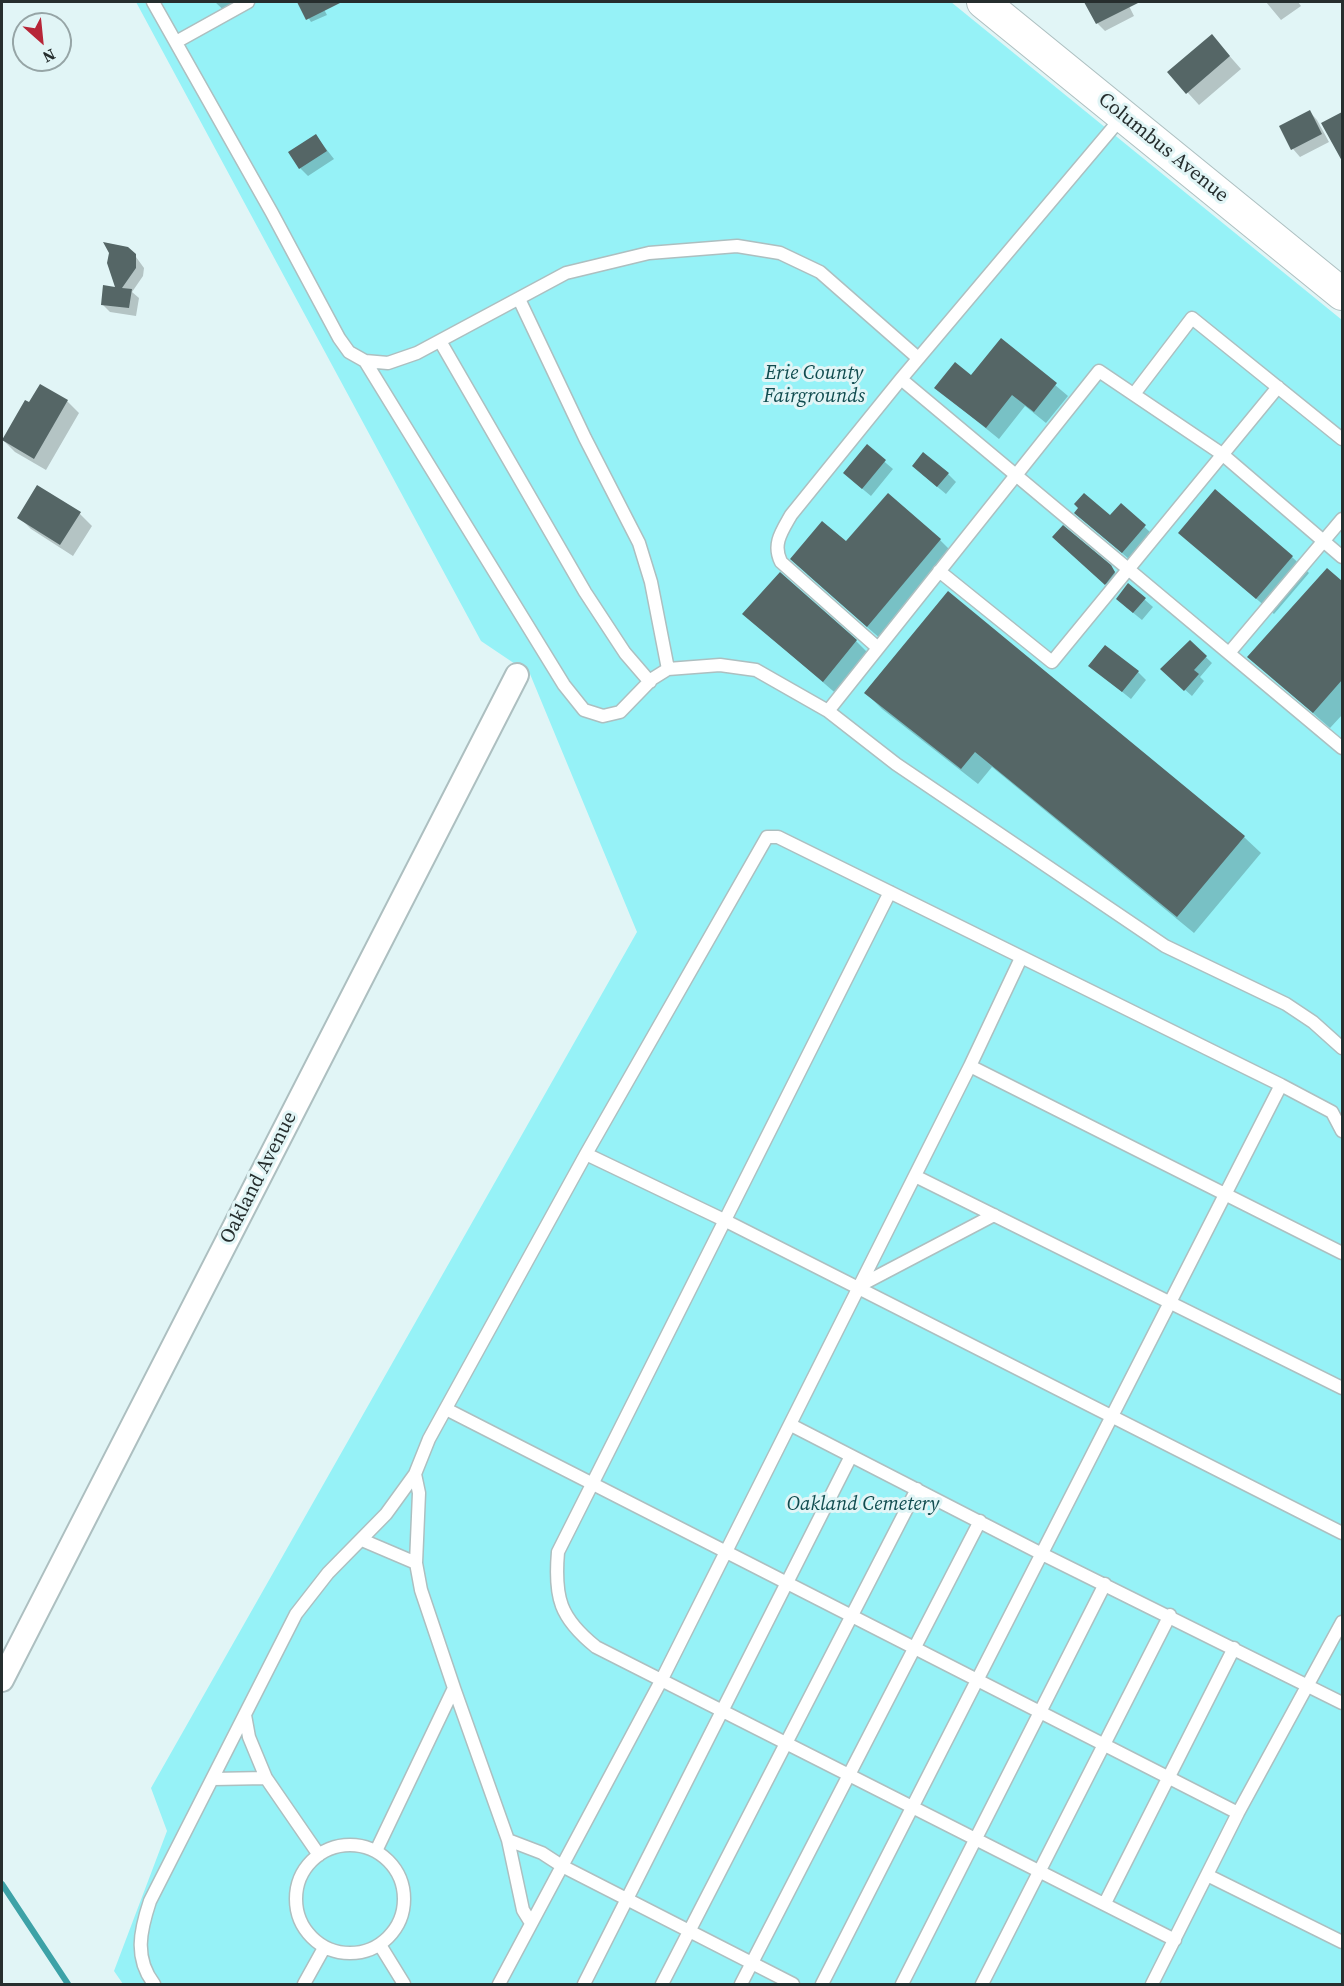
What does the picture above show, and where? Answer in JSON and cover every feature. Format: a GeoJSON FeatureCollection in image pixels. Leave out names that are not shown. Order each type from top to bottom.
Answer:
{"type":"FeatureCollection","features":[{"type":"Feature","properties":{"kind":"main road","name":"Columbus Avenue"},"geometry":{"type":"LineString","coordinates":[[983,2],[1342,294]]}},
{"type":"Feature","properties":{"kind":"street","name":"Oakland Avenue"},"geometry":{"type":"LineString","coordinates":[[2,1680],[517,675]]}},
{"type":"Feature","properties":{"kind":"lane"},"geometry":{"type":"LineString","coordinates":[[153,2],[339,338],[349,352],[365,361],[393,362],[440,341],[519,299],[548,280],[608,261],[693,248],[760,248],[790,257],[820,272],[918,358]]}},
{"type":"Feature","properties":{"kind":"lane"},"geometry":{"type":"LineString","coordinates":[[176,42],[248,2]]}},
{"type":"Feature","properties":{"kind":"lane"},"geometry":{"type":"LineString","coordinates":[[878,648],[793,575],[781,562],[776,546],[791,515],[918,358],[1123,116]]}},
{"type":"Feature","properties":{"kind":"lane"},"geometry":{"type":"LineString","coordinates":[[519,299],[585,438],[639,543],[651,582],[668,669]]}},
{"type":"Feature","properties":{"kind":"lane"},"geometry":{"type":"LineString","coordinates":[[1134,394],[1192,318],[1342,439]]}},
{"type":"Feature","properties":{"kind":"lane"},"geometry":{"type":"LineString","coordinates":[[440,341],[590,600],[625,653],[650,682]]}},
{"type":"Feature","properties":{"kind":"lane"},"geometry":{"type":"LineString","coordinates":[[365,361],[577,702],[589,713],[612,715],[627,706],[650,682],[668,669],[686,666],[739,665],[756,670],[828,711],[896,764],[1165,946],[1286,1004],[1313,1022],[1342,1048]]}},
{"type":"Feature","properties":{"kind":"lane"},"geometry":{"type":"LineString","coordinates":[[828,711],[1099,372],[1222,454],[1342,557]]}},
{"type":"Feature","properties":{"kind":"lane"},"geometry":{"type":"LineString","coordinates":[[901,379],[1342,748]]}},
{"type":"Feature","properties":{"kind":"lane"},"geometry":{"type":"LineString","coordinates":[[939,571],[1052,662],[1278,387]]}},
{"type":"Feature","properties":{"kind":"lane"},"geometry":{"type":"LineString","coordinates":[[1229,653],[1342,519]]}},
{"type":"Feature","properties":{"kind":"lane"},"geometry":{"type":"LineString","coordinates":[[154,1984],[145,1972],[140,1954],[141,1928],[150,1901],[296,1614],[328,1574],[386,1514],[415,1474],[429,1439],[586,1154],[767,837],[778,837],[1281,1085],[1332,1112],[1342,1131]]}},
{"type":"Feature","properties":{"kind":"lane"},"geometry":{"type":"LineString","coordinates":[[890,892],[591,1482],[558,1552],[556,1580],[561,1608],[575,1630],[596,1647],[786,1741],[1174,1940]]}},
{"type":"Feature","properties":{"kind":"lane"},"geometry":{"type":"LineString","coordinates":[[499,1984],[662,1679],[970,1066],[1021,958]]}},
{"type":"Feature","properties":{"kind":"lane"},"geometry":{"type":"LineString","coordinates":[[970,1066],[1342,1253]]}},
{"type":"Feature","properties":{"kind":"lane"},"geometry":{"type":"LineString","coordinates":[[822,1984],[1281,1085]]}},
{"type":"Feature","properties":{"kind":"lane"},"geometry":{"type":"LineString","coordinates":[[586,1154],[724,1220],[1342,1533]]}},
{"type":"Feature","properties":{"kind":"lane"},"geometry":{"type":"LineString","coordinates":[[915,1176],[1342,1388]]}},
{"type":"Feature","properties":{"kind":"lane"},"geometry":{"type":"LineString","coordinates":[[857,1287],[994,1215]]}},
{"type":"Feature","properties":{"kind":"lane"},"geometry":{"type":"LineString","coordinates":[[446,1409],[727,1550],[1238,1813]]}},
{"type":"Feature","properties":{"kind":"lane"},"geometry":{"type":"LineString","coordinates":[[791,1425],[1042,1554],[1170,1615],[1342,1703]]}},
{"type":"Feature","properties":{"kind":"lane"},"geometry":{"type":"LineString","coordinates":[[584,1984],[851,1456]]}},
{"type":"Feature","properties":{"kind":"lane"},"geometry":{"type":"LineString","coordinates":[[415,1474],[419,1493],[416,1563],[421,1590],[508,1840],[523,1910],[531,1923]]}},
{"type":"Feature","properties":{"kind":"lane"},"geometry":{"type":"LineString","coordinates":[[662,1984],[916,1489]]}},
{"type":"Feature","properties":{"kind":"lane"},"geometry":{"type":"LineString","coordinates":[[741,1984],[980,1521]]}},
{"type":"Feature","properties":{"kind":"lane"},"geometry":{"type":"LineString","coordinates":[[362,1540],[416,1563]]}},
{"type":"Feature","properties":{"kind":"lane"},"geometry":{"type":"LineString","coordinates":[[902,1984],[1106,1584]]}},
{"type":"Feature","properties":{"kind":"lane"},"geometry":{"type":"LineString","coordinates":[[982,1984],[1170,1615]]}},
{"type":"Feature","properties":{"kind":"lane"},"geometry":{"type":"LineString","coordinates":[[1152,1984],[1238,1813],[1342,1622]]}},
{"type":"Feature","properties":{"kind":"lane"},"geometry":{"type":"LineString","coordinates":[[1105,1903],[1234,1647]]}},
{"type":"Feature","properties":{"kind":"lane"},"geometry":{"type":"LineString","coordinates":[[376,1851],[454,1688]]}},
{"type":"Feature","properties":{"kind":"lane"},"geometry":{"type":"LineString","coordinates":[[245,1715],[249,1737],[266,1778],[319,1855]]}},
{"type":"Feature","properties":{"kind":"lane"},"geometry":{"type":"LineString","coordinates":[[213,1779],[266,1778]]}},
{"type":"Feature","properties":{"kind":"lane"},"geometry":{"type":"LineString","coordinates":[[508,1840],[542,1853],[562,1866],[793,1984]]}},
{"type":"Feature","properties":{"kind":"lane"},"geometry":{"type":"LineString","coordinates":[[349,1844],[367,1847],[376,1851],[395,1868],[403,1883],[405,1901],[401,1919],[392,1935],[380,1945],[360,1953],[341,1953],[324,1948],[309,1936],[299,1921],[295,1903],[297,1885],[304,1869],[319,1855],[332,1848],[349,1844]]}},
{"type":"Feature","properties":{"kind":"lane"},"geometry":{"type":"LineString","coordinates":[[1207,1875],[1342,1942]]}},
{"type":"Feature","properties":{"kind":"lane"},"geometry":{"type":"LineString","coordinates":[[380,1945],[404,1984]]}},
{"type":"Feature","properties":{"kind":"lane"},"geometry":{"type":"LineString","coordinates":[[304,1984],[324,1948]]}},
{"type":"Feature","properties":{"kind":"green space"},"geometry":{"type":"Polygon","coordinates":[[[136,2],[951,2],[1342,320],[1342,1984],[123,1984],[114,1971],[167,1831],[151,1788],[637,932],[530,674],[481,641],[136,2]]]}},
{"type":"Feature","properties":{"kind":"building"},"geometry":{"type":"Polygon","coordinates":[[[297,2],[342,2],[306,20],[297,2]]]}},
{"type":"Feature","properties":{"kind":"building"},"geometry":{"type":"Polygon","coordinates":[[[1084,2],[1140,2],[1096,24],[1084,2]]]}},
{"type":"Feature","properties":{"kind":"building"},"geometry":{"type":"Polygon","coordinates":[[[1212,34],[1230,56],[1186,94],[1167,72],[1212,34]]]}},
{"type":"Feature","properties":{"kind":"building"},"geometry":{"type":"Polygon","coordinates":[[[1310,110],[1322,134],[1291,150],[1279,126],[1310,110]]]}},
{"type":"Feature","properties":{"kind":"building"},"geometry":{"type":"Polygon","coordinates":[[[1342,112],[1342,161],[1321,123],[1342,112]]]}},
{"type":"Feature","properties":{"kind":"building"},"geometry":{"type":"Polygon","coordinates":[[[316,134],[327,151],[299,169],[288,152],[316,134]]]}},
{"type":"Feature","properties":{"kind":"building"},"geometry":{"type":"Polygon","coordinates":[[[103,242],[128,247],[136,254],[136,268],[122,288],[132,289],[129,308],[101,305],[103,285],[115,287],[107,263],[109,253],[103,242]]]}},
{"type":"Feature","properties":{"kind":"building"},"geometry":{"type":"Polygon","coordinates":[[[1001,338],[1057,383],[1034,412],[1012,395],[986,428],[934,388],[955,362],[971,375],[1001,338]]]}},
{"type":"Feature","properties":{"kind":"building"},"geometry":{"type":"Polygon","coordinates":[[[40,384],[68,400],[34,459],[2,440],[25,400],[29,402],[40,384]]]}},
{"type":"Feature","properties":{"kind":"building"},"geometry":{"type":"Polygon","coordinates":[[[867,444],[886,460],[862,489],[843,473],[867,444]]]}},
{"type":"Feature","properties":{"kind":"building"},"geometry":{"type":"Polygon","coordinates":[[[923,452],[949,473],[937,487],[912,466],[923,452]]]}},
{"type":"Feature","properties":{"kind":"building"},"geometry":{"type":"Polygon","coordinates":[[[37,485],[81,512],[60,545],[17,518],[37,485]]]}},
{"type":"Feature","properties":{"kind":"building"},"geometry":{"type":"Polygon","coordinates":[[[1215,489],[1293,556],[1256,599],[1178,533],[1215,489]]]}},
{"type":"Feature","properties":{"kind":"building"},"geometry":{"type":"Polygon","coordinates":[[[888,493],[941,539],[867,627],[790,559],[822,521],[846,541],[888,493]]]}},
{"type":"Feature","properties":{"kind":"building"},"geometry":{"type":"Polygon","coordinates":[[[1084,493],[1110,515],[1121,503],[1146,525],[1122,553],[1074,513],[1078,508],[1074,504],[1084,493]]]}},
{"type":"Feature","properties":{"kind":"building"},"geometry":{"type":"Polygon","coordinates":[[[1063,525],[1111,565],[1115,572],[1105,585],[1052,537],[1063,525]]]}},
{"type":"Feature","properties":{"kind":"building"},"geometry":{"type":"Polygon","coordinates":[[[1327,568],[1342,581],[1342,680],[1313,713],[1247,657],[1327,568]]]}},
{"type":"Feature","properties":{"kind":"building"},"geometry":{"type":"Polygon","coordinates":[[[780,572],[857,640],[823,682],[742,614],[780,572]]]}},
{"type":"Feature","properties":{"kind":"building"},"geometry":{"type":"Polygon","coordinates":[[[1128,583],[1146,598],[1133,613],[1116,599],[1128,583]]]}},
{"type":"Feature","properties":{"kind":"building"},"geometry":{"type":"Polygon","coordinates":[[[948,591],[1245,836],[1177,917],[975,752],[961,769],[864,693],[948,591]]]}},
{"type":"Feature","properties":{"kind":"building"},"geometry":{"type":"Polygon","coordinates":[[[1190,640],[1207,656],[1194,670],[1199,674],[1184,691],[1160,669],[1190,640]]]}},
{"type":"Feature","properties":{"kind":"building"},"geometry":{"type":"Polygon","coordinates":[[[1105,645],[1139,671],[1122,692],[1088,666],[1105,645]]]}},
{"type":"Feature","properties":{"kind":"waterway"},"geometry":{"type":"LineString","coordinates":[[2,1884],[68,1984]]}},
{"type":"Feature","properties":{"kind":"park label","name":"Erie County Fairgrounds"},"geometry":{"type":"Point","coordinates":[814,386]}},
{"type":"Feature","properties":{"kind":"park label","name":"Oakland Cemetery"},"geometry":{"type":"Point","coordinates":[863,1505]}}]}
